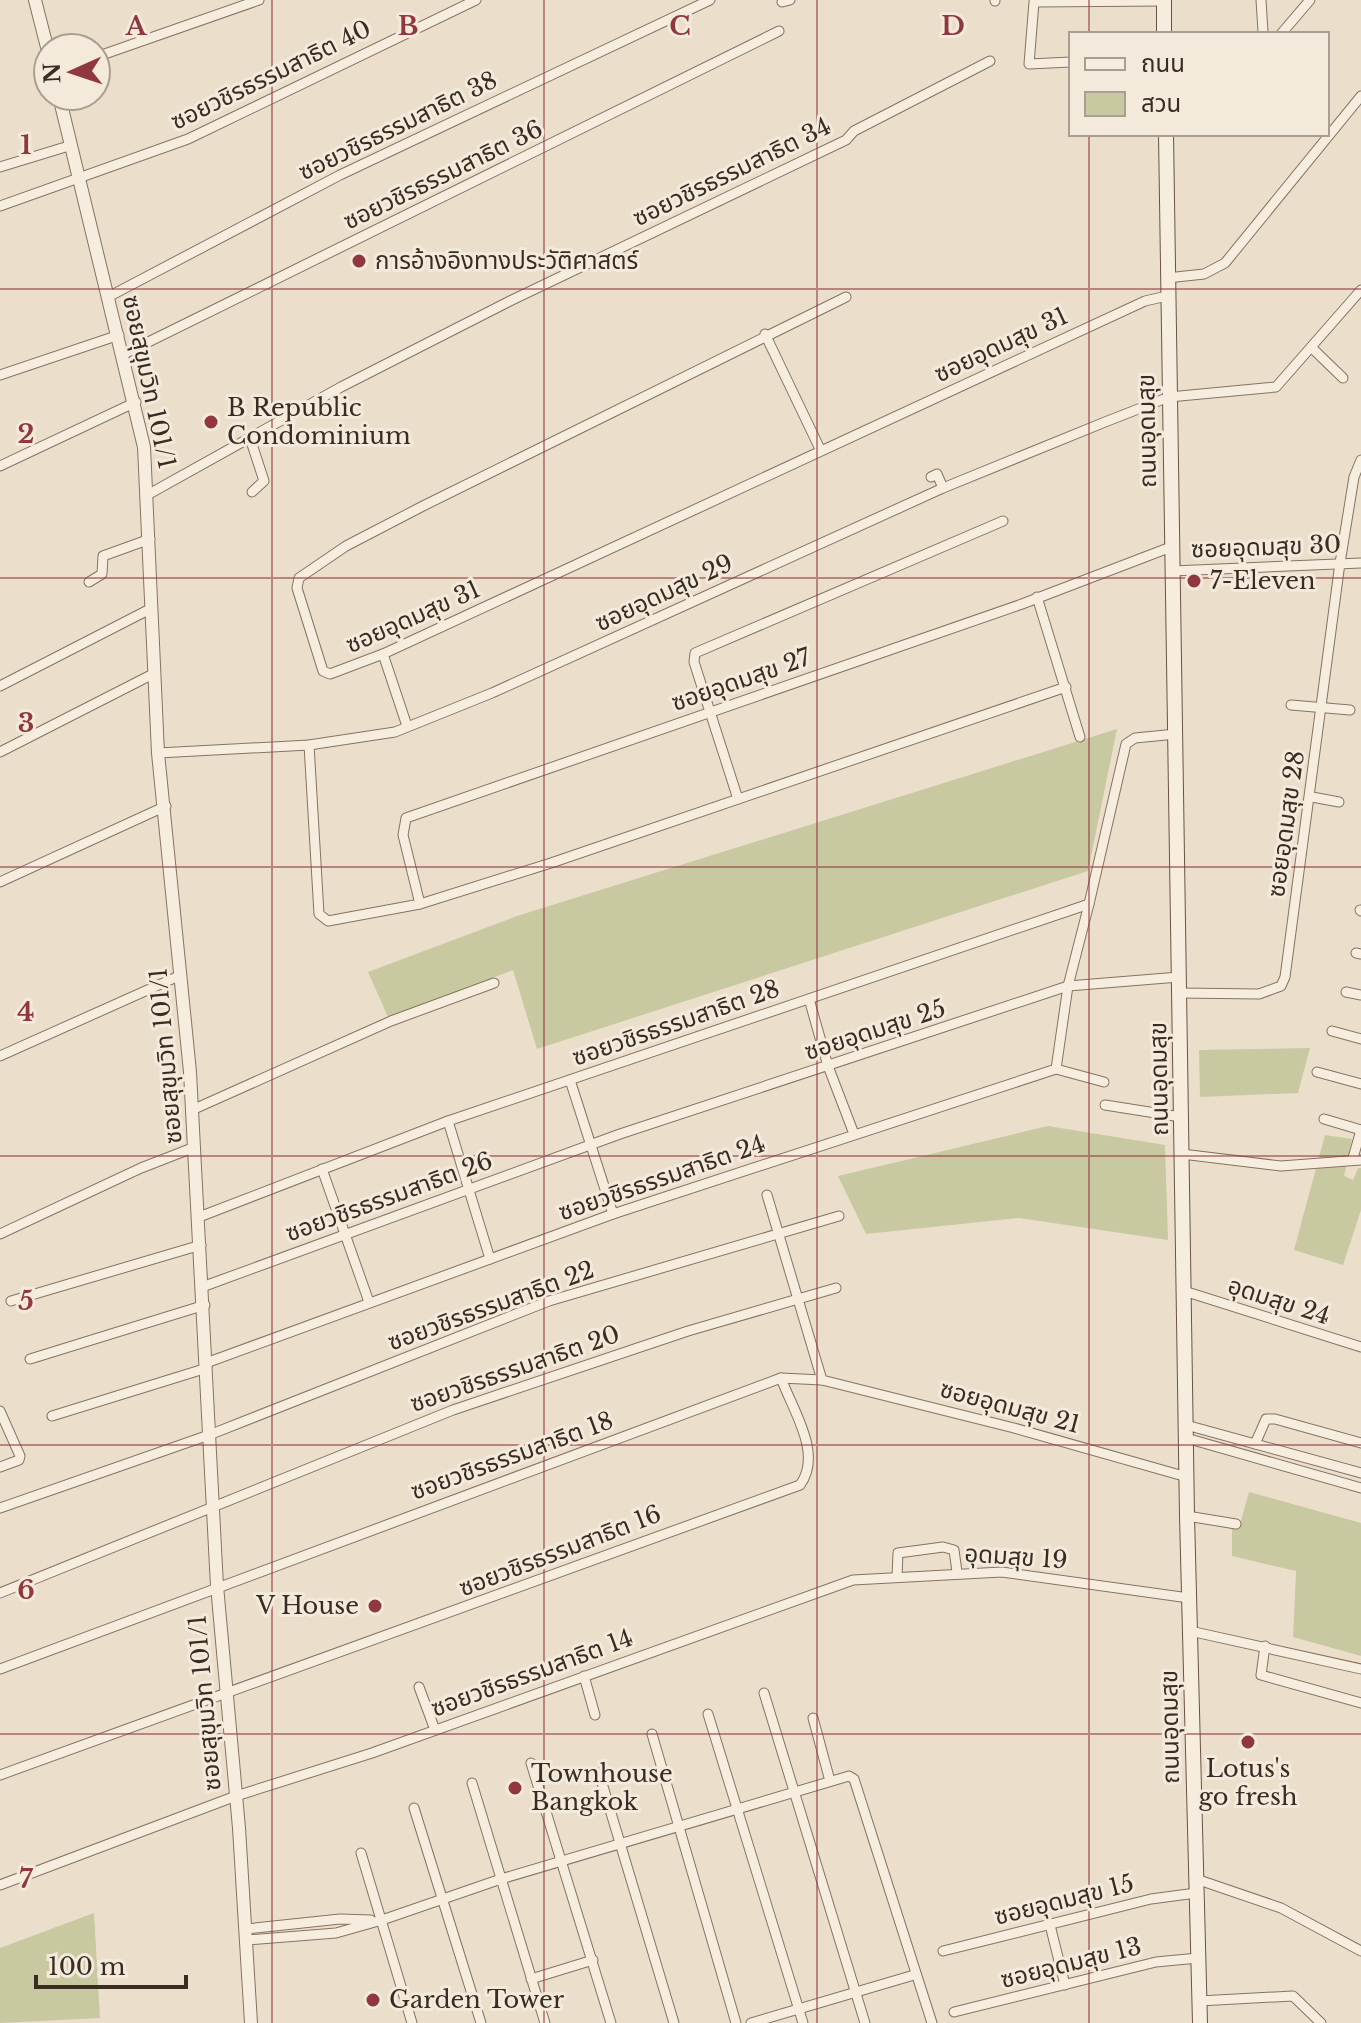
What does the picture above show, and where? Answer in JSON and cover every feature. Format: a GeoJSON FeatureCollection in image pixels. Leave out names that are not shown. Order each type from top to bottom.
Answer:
{"type":"FeatureCollection","features":[{"type":"Feature","properties":{"kind":"main road"},"geometry":{"type":"LineString","coordinates":[[1164,0],[1168,32]]}},
{"type":"Feature","properties":{"kind":"main road","name":"ถนนอุดมสุข"},"geometry":{"type":"LineString","coordinates":[[1166,136],[1187,1516],[1200,2023]]}},
{"type":"Feature","properties":{"kind":"street"},"geometry":{"type":"LineString","coordinates":[[35,0],[43,32]]}},
{"type":"Feature","properties":{"kind":"street"},"geometry":{"type":"LineString","coordinates":[[112,51],[259,0]]}},
{"type":"Feature","properties":{"kind":"street","name":"ซอยวชิรธรรมสาธิต 40"},"geometry":{"type":"LineString","coordinates":[[0,206],[188,139],[264,105],[476,0]]}},
{"type":"Feature","properties":{"kind":"street","name":"ซอยวชิรธรรมสาธิต 38"},"geometry":{"type":"LineString","coordinates":[[108,297],[340,175],[710,0]]}},
{"type":"Feature","properties":{"kind":"street"},"geometry":{"type":"LineString","coordinates":[[1069,62],[1029,64],[1034,2],[1164,0]]}},
{"type":"Feature","properties":{"kind":"street"},"geometry":{"type":"LineString","coordinates":[[1261,0],[1264,32]]}},
{"type":"Feature","properties":{"kind":"street"},"geometry":{"type":"LineString","coordinates":[[1283,32],[1310,0]]}},
{"type":"Feature","properties":{"kind":"street","name":"ซอยวชิรธรรมสาธิต 36"},"geometry":{"type":"LineString","coordinates":[[124,354],[779,31]]}},
{"type":"Feature","properties":{"kind":"street","name":"ซอยวชิรธรรมสาธิต 34"},"geometry":{"type":"LineString","coordinates":[[149,494],[512,300],[846,140],[854,131],[990,61]]}},
{"type":"Feature","properties":{"kind":"street"},"geometry":{"type":"LineString","coordinates":[[1329,135],[1361,96]]}},
{"type":"Feature","properties":{"kind":"street","name":"ซอยสุขุมวิท 101/1"},"geometry":{"type":"LineString","coordinates":[[63,112],[136,402],[149,494],[158,753],[166,806],[195,1147],[217,1586],[247,1934],[251,2023]]}},
{"type":"Feature","properties":{"kind":"street"},"geometry":{"type":"LineString","coordinates":[[1167,278],[1204,274],[1225,263],[1328,136]]}},
{"type":"Feature","properties":{"kind":"street"},"geometry":{"type":"LineString","coordinates":[[0,167],[72,145]]}},
{"type":"Feature","properties":{"kind":"street","name":"ซอยอุดมสุข 29"},"geometry":{"type":"LineString","coordinates":[[158,753],[309,745],[384,734],[407,726],[492,693],[943,488],[1169,397],[1276,387],[1361,290]]}},
{"type":"Feature","properties":{"kind":"street","name":"ซอยอุดมสุข 31"},"geometry":{"type":"LineString","coordinates":[[846,297],[765,334],[346,546],[299,578],[297,588],[326,673],[383,654],[820,449],[1145,301],[1167,296]]}},
{"type":"Feature","properties":{"kind":"street"},"geometry":{"type":"LineString","coordinates":[[765,334],[820,449]]}},
{"type":"Feature","properties":{"kind":"street"},"geometry":{"type":"LineString","coordinates":[[0,375],[119,335]]}},
{"type":"Feature","properties":{"kind":"street"},"geometry":{"type":"LineString","coordinates":[[1312,348],[1343,378]]}},
{"type":"Feature","properties":{"kind":"street"},"geometry":{"type":"LineString","coordinates":[[0,466],[136,402]]}},
{"type":"Feature","properties":{"kind":"street"},"geometry":{"type":"LineString","coordinates":[[250,438],[264,481],[252,492]]}},
{"type":"Feature","properties":{"kind":"street","name":"ซอยอุดมสุข 28"},"geometry":{"type":"LineString","coordinates":[[1180,993],[1259,994],[1281,986],[1285,977],[1312,797],[1340,563],[1354,477],[1361,460]]}},
{"type":"Feature","properties":{"kind":"street"},"geometry":{"type":"LineString","coordinates":[[931,477],[937,474],[943,488]]}},
{"type":"Feature","properties":{"kind":"street"},"geometry":{"type":"LineString","coordinates":[[738,799],[694,662],[695,653],[1003,521]]}},
{"type":"Feature","properties":{"kind":"street"},"geometry":{"type":"LineString","coordinates":[[89,582],[102,574],[103,556],[150,539]]}},
{"type":"Feature","properties":{"kind":"street","name":"ซอยอุดมสุข 27"},"geometry":{"type":"LineString","coordinates":[[420,904],[403,835],[406,818],[1171,547]]}},
{"type":"Feature","properties":{"kind":"street","name":"ซอยอุดมสุข 30"},"geometry":{"type":"LineString","coordinates":[[1172,571],[1361,563]]}},
{"type":"Feature","properties":{"kind":"street"},"geometry":{"type":"LineString","coordinates":[[1037,597],[1080,737]]}},
{"type":"Feature","properties":{"kind":"street"},"geometry":{"type":"LineString","coordinates":[[0,686],[152,608]]}},
{"type":"Feature","properties":{"kind":"street"},"geometry":{"type":"LineString","coordinates":[[383,654],[407,726]]}},
{"type":"Feature","properties":{"kind":"street"},"geometry":{"type":"LineString","coordinates":[[0,752],[155,673]]}},
{"type":"Feature","properties":{"kind":"street"},"geometry":{"type":"LineString","coordinates":[[309,745],[319,914],[328,921],[420,904],[1066,687]]}},
{"type":"Feature","properties":{"kind":"street"},"geometry":{"type":"LineString","coordinates":[[1291,705],[1350,710]]}},
{"type":"Feature","properties":{"kind":"street"},"geometry":{"type":"LineString","coordinates":[[1104,1082],[1056,1069],[1068,986],[1126,744],[1135,738],[1176,734]]}},
{"type":"Feature","properties":{"kind":"street"},"geometry":{"type":"LineString","coordinates":[[1312,797],[1339,802]]}},
{"type":"Feature","properties":{"kind":"street"},"geometry":{"type":"LineString","coordinates":[[0,882],[166,806]]}},
{"type":"Feature","properties":{"kind":"street","name":"ซอยวชิรธรรมสาธิต 28"},"geometry":{"type":"LineString","coordinates":[[199,1217],[448,1121],[1089,904]]}},
{"type":"Feature","properties":{"kind":"street"},"geometry":{"type":"LineString","coordinates":[[0,1056],[181,975]]}},
{"type":"Feature","properties":{"kind":"street","name":"ซอยอุดมสุข 25"},"geometry":{"type":"LineString","coordinates":[[589,1146],[1068,986],[1179,977]]}},
{"type":"Feature","properties":{"kind":"street"},"geometry":{"type":"LineString","coordinates":[[192,1110],[391,1021],[494,983]]}},
{"type":"Feature","properties":{"kind":"street"},"geometry":{"type":"LineString","coordinates":[[1346,992],[1361,995]]}},
{"type":"Feature","properties":{"kind":"street"},"geometry":{"type":"LineString","coordinates":[[809,999],[828,1066],[854,1134]]}},
{"type":"Feature","properties":{"kind":"street"},"geometry":{"type":"LineString","coordinates":[[1332,1031],[1361,1039]]}},
{"type":"Feature","properties":{"kind":"street","name":"ซอยวชิรธรรมสาธิต 24"},"geometry":{"type":"LineString","coordinates":[[52,1416],[206,1366],[369,1302],[613,1214],[1056,1069]]}},
{"type":"Feature","properties":{"kind":"street"},"geometry":{"type":"LineString","coordinates":[[1317,1072],[1361,1084]]}},
{"type":"Feature","properties":{"kind":"street"},"geometry":{"type":"LineString","coordinates":[[570,1080],[613,1214]]}},
{"type":"Feature","properties":{"kind":"street"},"geometry":{"type":"LineString","coordinates":[[1105,1105],[1181,1117]]}},
{"type":"Feature","properties":{"kind":"street"},"geometry":{"type":"LineString","coordinates":[[1182,1154],[1307,1167],[1357,1159],[1361,1130],[1324,1119]]}},
{"type":"Feature","properties":{"kind":"street"},"geometry":{"type":"LineString","coordinates":[[448,1121],[466,1190],[490,1259]]}},
{"type":"Feature","properties":{"kind":"street","name":"ซอยวชิรธรรมสาธิต 26"},"geometry":{"type":"LineString","coordinates":[[202,1287],[589,1146]]}},
{"type":"Feature","properties":{"kind":"street"},"geometry":{"type":"LineString","coordinates":[[0,1234],[141,1168],[195,1147]]}},
{"type":"Feature","properties":{"kind":"street"},"geometry":{"type":"LineString","coordinates":[[322,1169],[369,1302]]}},
{"type":"Feature","properties":{"kind":"street"},"geometry":{"type":"LineString","coordinates":[[767,1195],[822,1380]]}},
{"type":"Feature","properties":{"kind":"street","name":"ซอยวชิรธรรมสาธิต 22"},"geometry":{"type":"LineString","coordinates":[[0,1508],[209,1435],[549,1301],[839,1216]]}},
{"type":"Feature","properties":{"kind":"street"},"geometry":{"type":"LineString","coordinates":[[11,1301],[201,1245]]}},
{"type":"Feature","properties":{"kind":"street","name":"ซอยวชิรธรรมสาธิต 20"},"geometry":{"type":"LineString","coordinates":[[0,1593],[212,1504],[538,1380],[836,1288]]}},
{"type":"Feature","properties":{"kind":"street","name":"อุดมสุข 24"},"geometry":{"type":"LineString","coordinates":[[1184,1291],[1360,1344]]}},
{"type":"Feature","properties":{"kind":"street"},"geometry":{"type":"LineString","coordinates":[[30,1359],[205,1305]]}},
{"type":"Feature","properties":{"kind":"street","name":"ซอยวชิรธรรมสาธิต 18"},"geometry":{"type":"LineString","coordinates":[[0,1669],[781,1378],[822,1380]]}},
{"type":"Feature","properties":{"kind":"street","name":"ซอยวชิรธรรมสาธิต 16"},"geometry":{"type":"LineString","coordinates":[[225,1694],[800,1485],[810,1472],[810,1454],[781,1378]]}},
{"type":"Feature","properties":{"kind":"street","name":"ซอยอุดมสุข 21"},"geometry":{"type":"LineString","coordinates":[[822,1380],[1014,1428],[1187,1477]]}},
{"type":"Feature","properties":{"kind":"street"},"geometry":{"type":"LineString","coordinates":[[0,1411],[20,1456],[19,1460],[0,1467]]}},
{"type":"Feature","properties":{"kind":"street"},"geometry":{"type":"LineString","coordinates":[[1245,1455],[1266,1419],[1361,1443]]}},
{"type":"Feature","properties":{"kind":"street"},"geometry":{"type":"LineString","coordinates":[[1186,1431],[1252,1443],[1361,1473]]}},
{"type":"Feature","properties":{"kind":"street"},"geometry":{"type":"LineString","coordinates":[[1186,1431],[1245,1455],[1361,1488]]}},
{"type":"Feature","properties":{"kind":"street"},"geometry":{"type":"LineString","coordinates":[[1187,1516],[1236,1524]]}},
{"type":"Feature","properties":{"kind":"street"},"geometry":{"type":"LineString","coordinates":[[897,1577],[898,1553],[943,1547],[954,1550],[957,1572]]}},
{"type":"Feature","properties":{"kind":"street","name":"อุดมสุข 19"},"geometry":{"type":"LineString","coordinates":[[840,1585],[853,1580],[957,1572],[1002,1572],[1189,1598]]}},
{"type":"Feature","properties":{"kind":"street","name":"ซอยวชิรธรรมสาธิต 14"},"geometry":{"type":"LineString","coordinates":[[0,1885],[236,1796],[435,1730],[840,1585]]}},
{"type":"Feature","properties":{"kind":"street"},"geometry":{"type":"LineString","coordinates":[[1190,1631],[1361,1669]]}},
{"type":"Feature","properties":{"kind":"street"},"geometry":{"type":"LineString","coordinates":[[1265,1646],[1261,1675],[1361,1703]]}},
{"type":"Feature","properties":{"kind":"street"},"geometry":{"type":"LineString","coordinates":[[584,1676],[595,1715]]}},
{"type":"Feature","properties":{"kind":"street"},"geometry":{"type":"LineString","coordinates":[[419,1687],[435,1730]]}},
{"type":"Feature","properties":{"kind":"street"},"geometry":{"type":"LineString","coordinates":[[764,1693],[865,2023]]}},
{"type":"Feature","properties":{"kind":"street"},"geometry":{"type":"LineString","coordinates":[[0,1775],[225,1694]]}},
{"type":"Feature","properties":{"kind":"street"},"geometry":{"type":"LineString","coordinates":[[708,1714],[803,2023]]}},
{"type":"Feature","properties":{"kind":"street"},"geometry":{"type":"LineString","coordinates":[[813,1718],[830,1781]]}},
{"type":"Feature","properties":{"kind":"street"},"geometry":{"type":"LineString","coordinates":[[652,1734],[736,2023]]}},
{"type":"Feature","properties":{"kind":"street"},"geometry":{"type":"LineString","coordinates":[[531,1763],[611,2023]]}},
{"type":"Feature","properties":{"kind":"street"},"geometry":{"type":"LineString","coordinates":[[599,1773],[674,2023]]}},
{"type":"Feature","properties":{"kind":"street"},"geometry":{"type":"LineString","coordinates":[[247,1934],[336,1933],[501,1879],[849,1776],[857,1786],[914,1975],[932,2023]]}},
{"type":"Feature","properties":{"kind":"street"},"geometry":{"type":"LineString","coordinates":[[472,1783],[545,2023]]}},
{"type":"Feature","properties":{"kind":"street"},"geometry":{"type":"LineString","coordinates":[[414,1808],[481,2023]]}},
{"type":"Feature","properties":{"kind":"street"},"geometry":{"type":"LineString","coordinates":[[361,1853],[412,2023]]}},
{"type":"Feature","properties":{"kind":"street"},"geometry":{"type":"LineString","coordinates":[[1196,1886],[1281,1908],[1361,1951]]}},
{"type":"Feature","properties":{"kind":"street","name":"ซอยอุดมสุข 15"},"geometry":{"type":"LineString","coordinates":[[943,1951],[1196,1886]]}},
{"type":"Feature","properties":{"kind":"street"},"geometry":{"type":"LineString","coordinates":[[1050,1925],[1065,1985]]}},
{"type":"Feature","properties":{"kind":"street","name":"ซอยอุดมสุข 13"},"geometry":{"type":"LineString","coordinates":[[954,2012],[1156,1962],[1198,1958]]}},
{"type":"Feature","properties":{"kind":"street"},"geometry":{"type":"LineString","coordinates":[[531,1979],[593,1960]]}},
{"type":"Feature","properties":{"kind":"street"},"geometry":{"type":"LineString","coordinates":[[751,2023],[914,1975]]}},
{"type":"Feature","properties":{"kind":"street"},"geometry":{"type":"LineString","coordinates":[[1199,2001],[1293,1996],[1321,2023]]}},
{"type":"Feature","properties":{"kind":"green space"},"geometry":{"type":"Polygon","coordinates":[[[1117,729],[1088,871],[537,1049],[513,970],[388,1017],[368,972],[517,916],[1117,729]]]}},
{"type":"Feature","properties":{"kind":"green space"},"geometry":{"type":"Polygon","coordinates":[[[1310,1048],[1298,1093],[1200,1097],[1199,1050],[1310,1048]]]}},
{"type":"Feature","properties":{"kind":"green space"},"geometry":{"type":"Polygon","coordinates":[[[1048,1126],[1165,1145],[1168,1240],[1019,1218],[866,1234],[838,1176],[1048,1126]]]}},
{"type":"Feature","properties":{"kind":"green space"},"geometry":{"type":"Polygon","coordinates":[[[1325,1135],[1352,1139],[1344,1176],[1353,1180],[1358,1168],[1361,1168],[1361,1210],[1343,1265],[1294,1250],[1325,1135]]]}},
{"type":"Feature","properties":{"kind":"green space"},"geometry":{"type":"Polygon","coordinates":[[[1249,1492],[1361,1523],[1361,1656],[1293,1637],[1296,1571],[1232,1556],[1232,1519],[1241,1521],[1249,1492]]]}},
{"type":"Feature","properties":{"kind":"green space"},"geometry":{"type":"Polygon","coordinates":[[[94,1913],[100,2018],[0,2023],[0,1948],[94,1913]]]}},
{"type":"Feature","properties":{"kind":"place","name":"การอ้างอิงทางประวัติศาสตร์"},"geometry":{"type":"Point","coordinates":[359,261]}},
{"type":"Feature","properties":{"kind":"place","name":"B Republic Condominium"},"geometry":{"type":"Point","coordinates":[211,422]}},
{"type":"Feature","properties":{"kind":"place","name":"7-Eleven"},"geometry":{"type":"Point","coordinates":[1194,581]}},
{"type":"Feature","properties":{"kind":"place","name":"V House"},"geometry":{"type":"Point","coordinates":[375,1606]}},
{"type":"Feature","properties":{"kind":"place","name":"Lotus's go fresh"},"geometry":{"type":"Point","coordinates":[1248,1742]}},
{"type":"Feature","properties":{"kind":"place","name":"Townhouse Bangkok"},"geometry":{"type":"Point","coordinates":[515,1788]}},
{"type":"Feature","properties":{"kind":"place","name":"Garden Tower"},"geometry":{"type":"Point","coordinates":[373,2000]}}]}
